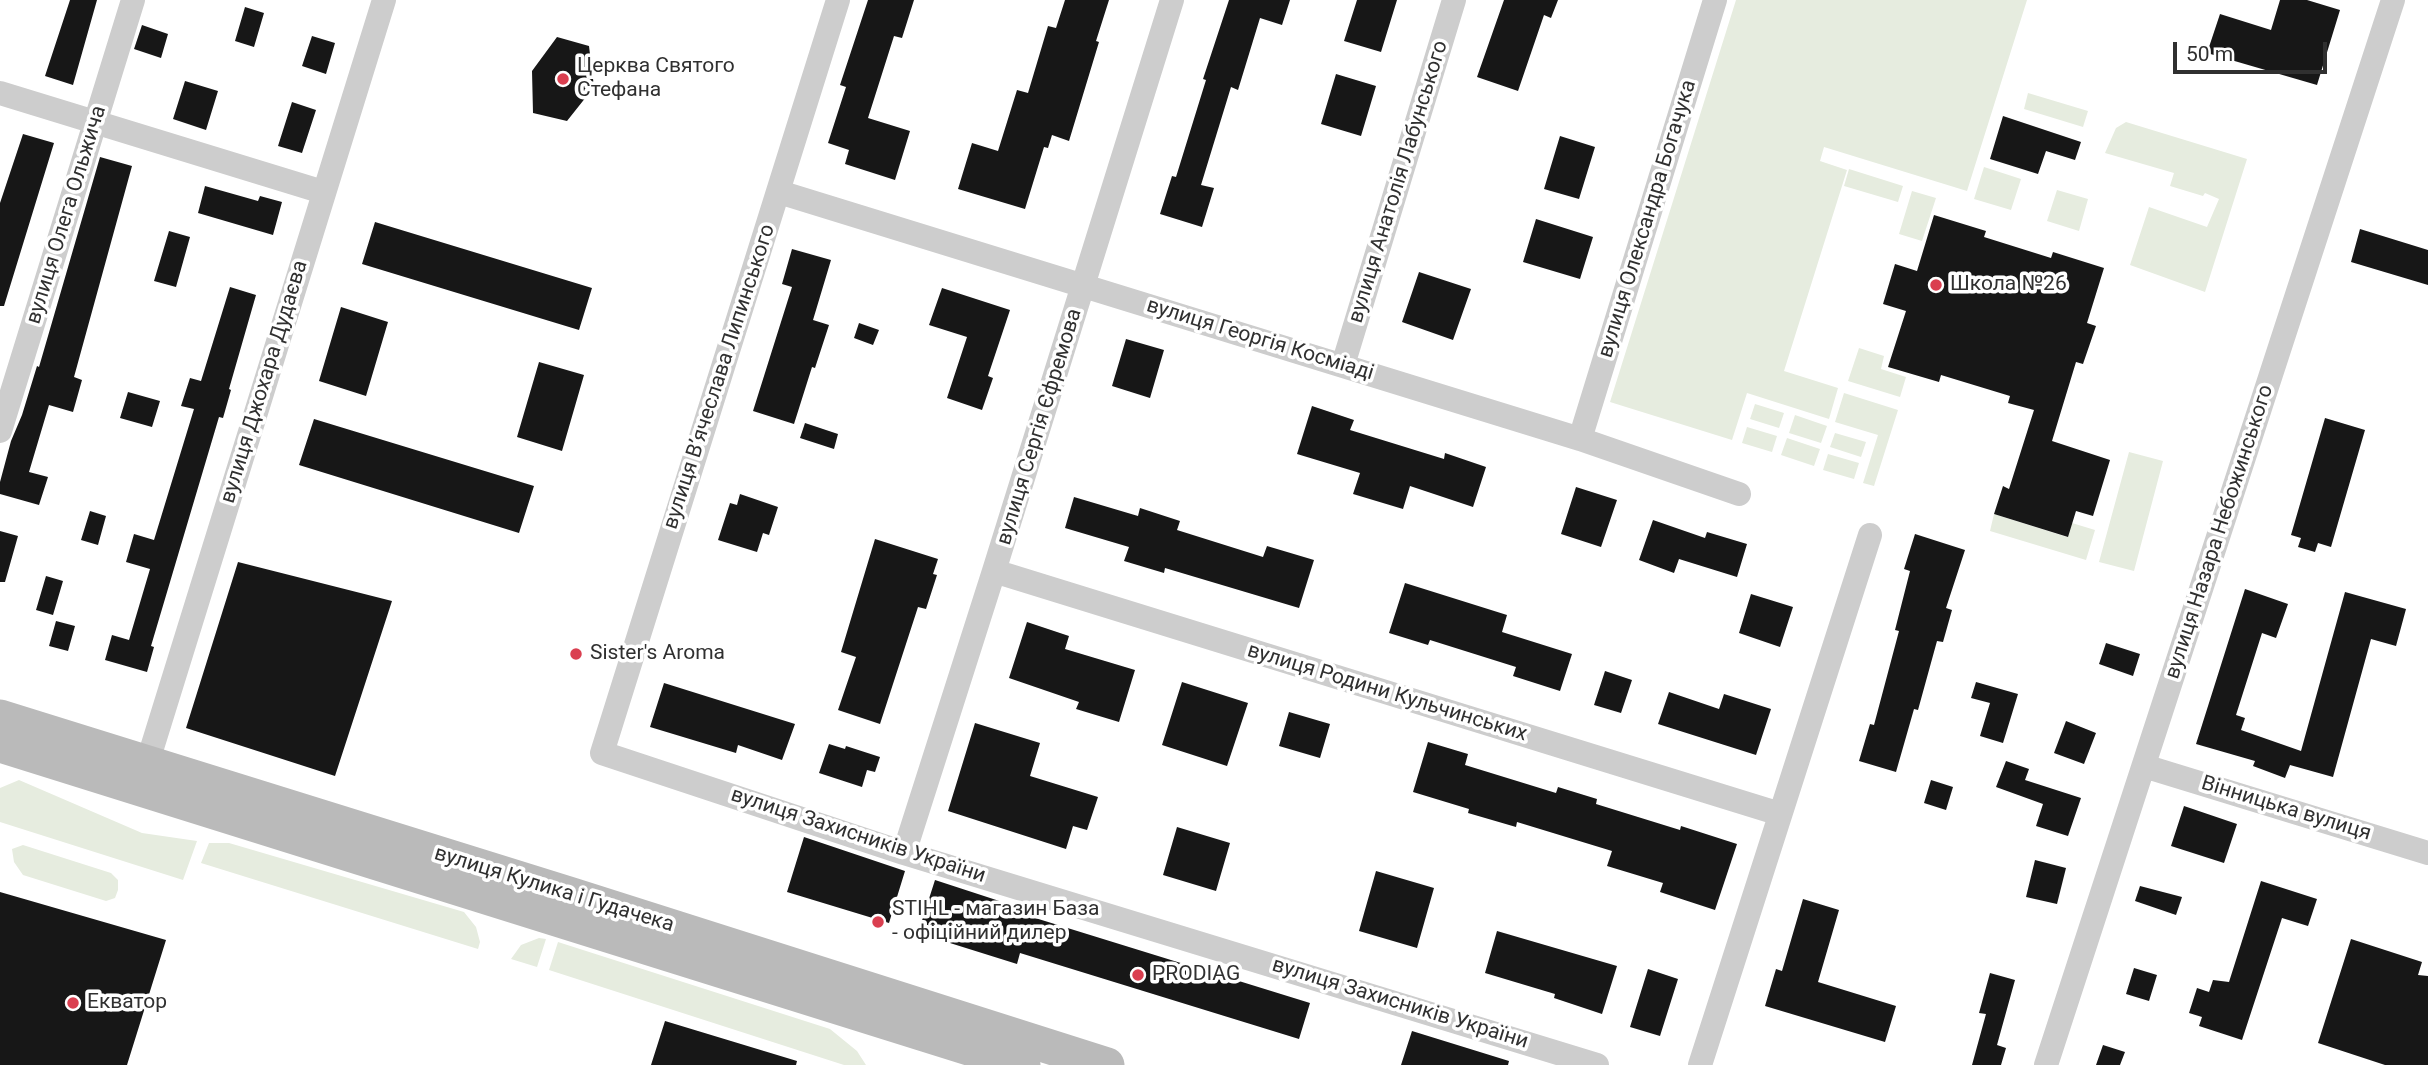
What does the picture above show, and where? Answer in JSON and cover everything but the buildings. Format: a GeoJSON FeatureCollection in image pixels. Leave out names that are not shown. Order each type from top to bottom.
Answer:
{"type":"FeatureCollection","features":[{"type":"Feature","properties":{"kind":"main road","name":"вулиця Кулика і Гудачека"},"geometry":{"type":"LineString","coordinates":[[0,717],[1107,1065]]}},
{"type":"Feature","properties":{"kind":"main road","name":"вулиця Кулика і Гудачека"},"geometry":{"type":"LineString","coordinates":[[0,745],[1023,1065]]}},
{"type":"Feature","properties":{"kind":"street","name":"вулиця Олега Ольжича"},"geometry":{"type":"LineString","coordinates":[[0,430],[133,0]]}},
{"type":"Feature","properties":{"kind":"street","name":"вулиця Джохара Дудаєва"},"geometry":{"type":"LineString","coordinates":[[147,764],[384,0]]}},
{"type":"Feature","properties":{"kind":"street","name":"вулиця Вʼячеслава Липинського"},"geometry":{"type":"LineString","coordinates":[[602,753],[838,0]]}},
{"type":"Feature","properties":{"kind":"street","name":"вулиця Сергія Єфремова"},"geometry":{"type":"LineString","coordinates":[[904,853],[995,571],[1172,0]]}},
{"type":"Feature","properties":{"kind":"street","name":"вулиця Анатолія Лабунського"},"geometry":{"type":"LineString","coordinates":[[1343,365],[1454,0]]}},
{"type":"Feature","properties":{"kind":"street","name":"вулиця Олександра Богачука"},"geometry":{"type":"LineString","coordinates":[[1580,439],[1715,0]]}},
{"type":"Feature","properties":{"kind":"street","name":"вулиця Назара Небожинського"},"geometry":{"type":"LineString","coordinates":[[2046,1065],[2393,0]]}},
{"type":"Feature","properties":{"kind":"street"},"geometry":{"type":"LineString","coordinates":[[0,93],[323,192]]}},
{"type":"Feature","properties":{"kind":"street","name":"вулиця Георгія Косміаді"},"geometry":{"type":"LineString","coordinates":[[779,192],[1580,439],[1739,494]]}},
{"type":"Feature","properties":{"kind":"street"},"geometry":{"type":"LineString","coordinates":[[1700,1065],[1870,535]]}},
{"type":"Feature","properties":{"kind":"street","name":"вулиця Родини Кульчинських"},"geometry":{"type":"LineString","coordinates":[[995,571],[1780,814]]}},
{"type":"Feature","properties":{"kind":"street","name":"вулиця Захисників України"},"geometry":{"type":"LineString","coordinates":[[602,753],[904,853],[1597,1065]]}},
{"type":"Feature","properties":{"kind":"street","name":"Вінницька вулиця"},"geometry":{"type":"LineString","coordinates":[[2144,765],[2428,853]]}},
{"type":"Feature","properties":{"kind":"shaded area"},"geometry":{"type":"Polygon","coordinates":[[[1736,0],[2027,0],[1967,191],[1824,147],[1820,161],[1847,170],[1784,371],[1838,388],[1829,419],[1747,393],[1732,440],[1610,402],[1736,0]]]}},
{"type":"Feature","properties":{"kind":"shaded area"},"geometry":{"type":"Polygon","coordinates":[[[2028,93],[2088,111],[2083,127],[2024,109],[2028,93]]]}},
{"type":"Feature","properties":{"kind":"shaded area"},"geometry":{"type":"Polygon","coordinates":[[[2126,122],[2247,159],[2205,292],[2130,265],[2149,207],[2207,227],[2219,199],[2205,193],[2203,196],[2170,186],[2174,173],[2105,153],[2116,128],[2126,122]]]}},
{"type":"Feature","properties":{"kind":"shaded area"},"geometry":{"type":"Polygon","coordinates":[[[1984,167],[2021,179],[2011,210],[1974,199],[1984,167]]]}},
{"type":"Feature","properties":{"kind":"shaded area"},"geometry":{"type":"Polygon","coordinates":[[[1849,169],[1903,186],[1898,202],[1844,186],[1849,169]]]}},
{"type":"Feature","properties":{"kind":"shaded area"},"geometry":{"type":"Polygon","coordinates":[[[2057,190],[2088,199],[2079,231],[2047,221],[2057,190]]]}},
{"type":"Feature","properties":{"kind":"shaded area"},"geometry":{"type":"Polygon","coordinates":[[[1912,191],[1936,198],[1922,241],[1899,234],[1912,191]]]}},
{"type":"Feature","properties":{"kind":"shaded area"},"geometry":{"type":"Polygon","coordinates":[[[1859,348],[1884,356],[1881,369],[1906,377],[1900,397],[1848,381],[1859,348]]]}},
{"type":"Feature","properties":{"kind":"shaded area"},"geometry":{"type":"Polygon","coordinates":[[[1844,393],[1898,410],[1874,486],[1863,483],[1878,435],[1835,422],[1844,393]]]}},
{"type":"Feature","properties":{"kind":"shaded area"},"geometry":{"type":"Polygon","coordinates":[[[1755,404],[1784,413],[1779,428],[1750,419],[1755,404]]]}},
{"type":"Feature","properties":{"kind":"shaded area"},"geometry":{"type":"Polygon","coordinates":[[[1795,415],[1827,426],[1821,443],[1789,433],[1795,415]]]}},
{"type":"Feature","properties":{"kind":"shaded area"},"geometry":{"type":"Polygon","coordinates":[[[1747,427],[1777,436],[1772,452],[1742,443],[1747,427]]]}},
{"type":"Feature","properties":{"kind":"shaded area"},"geometry":{"type":"Polygon","coordinates":[[[1835,433],[1866,442],[1861,457],[1830,447],[1835,433]]]}},
{"type":"Feature","properties":{"kind":"shaded area"},"geometry":{"type":"Polygon","coordinates":[[[1787,438],[1820,449],[1814,466],[1781,455],[1787,438]]]}},
{"type":"Feature","properties":{"kind":"shaded area"},"geometry":{"type":"Polygon","coordinates":[[[2129,452],[2163,461],[2134,571],[2099,562],[2129,452]]]}},
{"type":"Feature","properties":{"kind":"shaded area"},"geometry":{"type":"Polygon","coordinates":[[[1828,454],[1859,463],[1854,479],[1823,470],[1828,454]]]}},
{"type":"Feature","properties":{"kind":"shaded area"},"geometry":{"type":"Polygon","coordinates":[[[1994,514],[2067,537],[2072,523],[2095,530],[2086,560],[1990,531],[1994,514]]]}},
{"type":"Feature","properties":{"kind":"shaded area"},"geometry":{"type":"Polygon","coordinates":[[[19,780],[142,833],[197,841],[183,880],[0,822],[0,788],[19,780]]]}},
{"type":"Feature","properties":{"kind":"shaded area"},"geometry":{"type":"Polygon","coordinates":[[[209,843],[229,843],[464,912],[476,927],[480,942],[478,949],[201,863],[209,843]]]}},
{"type":"Feature","properties":{"kind":"shaded area"},"geometry":{"type":"Polygon","coordinates":[[[23,845],[111,873],[118,880],[115,898],[106,901],[23,875],[14,862],[12,849],[23,845]]]}},
{"type":"Feature","properties":{"kind":"shaded area"},"geometry":{"type":"Polygon","coordinates":[[[539,938],[546,939],[537,967],[511,959],[521,945],[539,938]]]}},
{"type":"Feature","properties":{"kind":"shaded area"},"geometry":{"type":"Polygon","coordinates":[[[558,942],[830,1029],[857,1051],[866,1065],[844,1065],[549,970],[558,942]]]}},
{"type":"Feature","properties":{"kind":"place","name":"Церква Святого Стефана"},"geometry":{"type":"Point","coordinates":[563,79]}},
{"type":"Feature","properties":{"kind":"place","name":"Школа №26"},"geometry":{"type":"Point","coordinates":[1936,285]}},
{"type":"Feature","properties":{"kind":"place","name":"Sister's Aroma"},"geometry":{"type":"Point","coordinates":[576,654]}},
{"type":"Feature","properties":{"kind":"place","name":"STIHL - магазин База - офіційний дилер"},"geometry":{"type":"Point","coordinates":[878,922]}},
{"type":"Feature","properties":{"kind":"place","name":"PRODIAG"},"geometry":{"type":"Point","coordinates":[1138,975]}},
{"type":"Feature","properties":{"kind":"place","name":"Екватор"},"geometry":{"type":"Point","coordinates":[73,1003]}}]}
